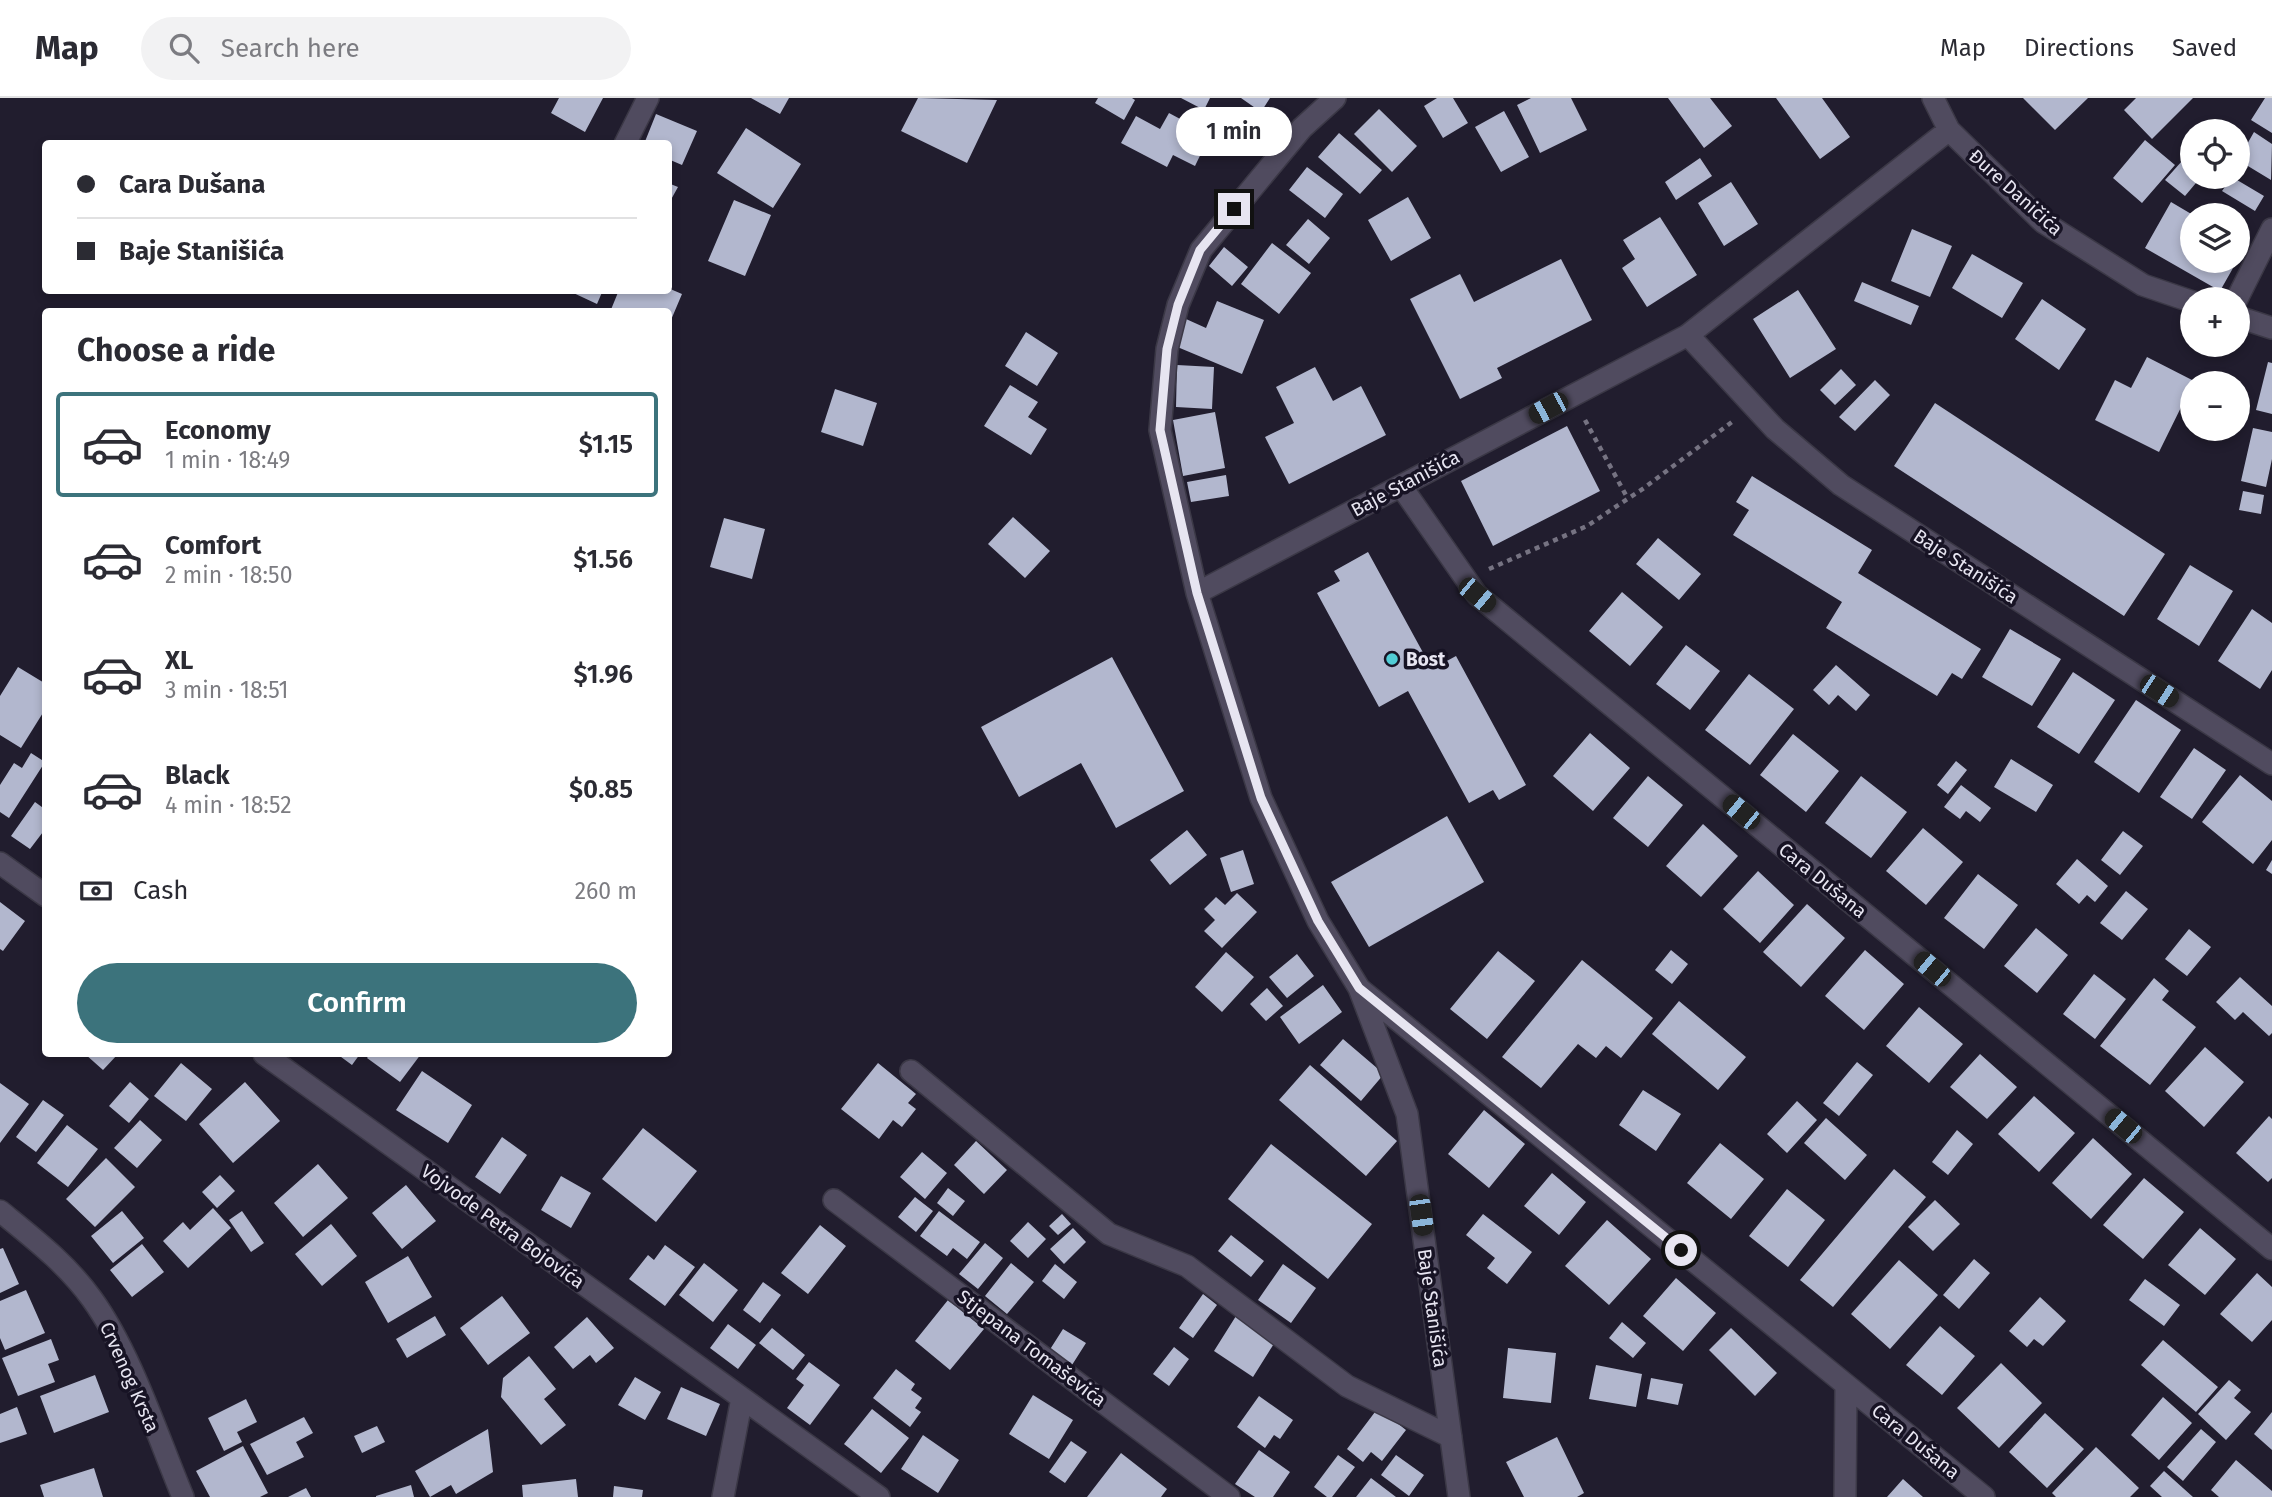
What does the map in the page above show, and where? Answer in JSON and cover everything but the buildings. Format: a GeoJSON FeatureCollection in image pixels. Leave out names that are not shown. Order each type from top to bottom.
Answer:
{"type":"FeatureCollection","features":[{"type":"Feature","properties":{"kind":"street"},"geometry":{"type":"LineString","coordinates":[[627,140],[648,98]]}},
{"type":"Feature","properties":{"kind":"street","name":"Baje Stanišića"},"geometry":{"type":"LineString","coordinates":[[1335,98],[1302,128],[1200,250],[1178,305],[1167,349],[1160,430],[1197,593],[1261,798],[1318,921],[1359,988],[1407,1114],[1459,1497]]}},
{"type":"Feature","properties":{"kind":"street","name":"Đure Daničića"},"geometry":{"type":"LineString","coordinates":[[1933,98],[1949,130],[2043,222],[2143,285],[2180,298]]}},
{"type":"Feature","properties":{"kind":"street","name":"Baje Stanišića"},"geometry":{"type":"LineString","coordinates":[[1197,593],[1688,335],[1949,130]]}},
{"type":"Feature","properties":{"kind":"street"},"geometry":{"type":"LineString","coordinates":[[2243,287],[2272,229]]}},
{"type":"Feature","properties":{"kind":"street"},"geometry":{"type":"LineString","coordinates":[[2250,321],[2272,327]]}},
{"type":"Feature","properties":{"kind":"street","name":"Baje Stanišića"},"geometry":{"type":"LineString","coordinates":[[1688,335],[1775,429],[1841,485],[2272,764]]}},
{"type":"Feature","properties":{"kind":"street","name":"Cara Dušana"},"geometry":{"type":"LineString","coordinates":[[1401,486],[1477,595],[2272,1249]]}},
{"type":"Feature","properties":{"kind":"street"},"geometry":{"type":"LineString","coordinates":[[0,863],[42,893]]}},
{"type":"Feature","properties":{"kind":"street","name":"Cara Dušana"},"geometry":{"type":"LineString","coordinates":[[1359,988],[1984,1497]]}},
{"type":"Feature","properties":{"kind":"street","name":"Vojvode Petra Bojovića"},"geometry":{"type":"LineString","coordinates":[[268,1057],[879,1497]]}},
{"type":"Feature","properties":{"kind":"street"},"geometry":{"type":"LineString","coordinates":[[911,1071],[1109,1234],[1187,1266],[1347,1386],[1451,1437]]}},
{"type":"Feature","properties":{"kind":"street","name":"Stjepana Tomaševića"},"geometry":{"type":"LineString","coordinates":[[834,1200],[1229,1497]]}},
{"type":"Feature","properties":{"kind":"street","name":"Crvenog Krsta"},"geometry":{"type":"LineString","coordinates":[[0,1211],[64,1265],[92,1299],[116,1338],[183,1497]]}},
{"type":"Feature","properties":{"kind":"street"},"geometry":{"type":"LineString","coordinates":[[1845,1497],[1846,1385]]}},
{"type":"Feature","properties":{"kind":"street"},"geometry":{"type":"LineString","coordinates":[[723,1497],[742,1398]]}},
{"type":"Feature","properties":{"kind":"path"},"geometry":{"type":"LineString","coordinates":[[1572,396],[1629,499]]}},
{"type":"Feature","properties":{"kind":"path"},"geometry":{"type":"LineString","coordinates":[[1466,579],[1587,526],[1629,499],[1753,405]]}},
{"type":"Feature","properties":{"kind":"place","name":"Bost"},"geometry":{"type":"Point","coordinates":[1392,659]}},
{"type":"Feature","properties":{"kind":"route"},"geometry":{"type":"LineString","coordinates":[[1234,209],[1200,250],[1178,305],[1167,349],[1160,430],[1197,593],[1261,798],[1318,921],[1359,988],[1681,1250]]}}]}
